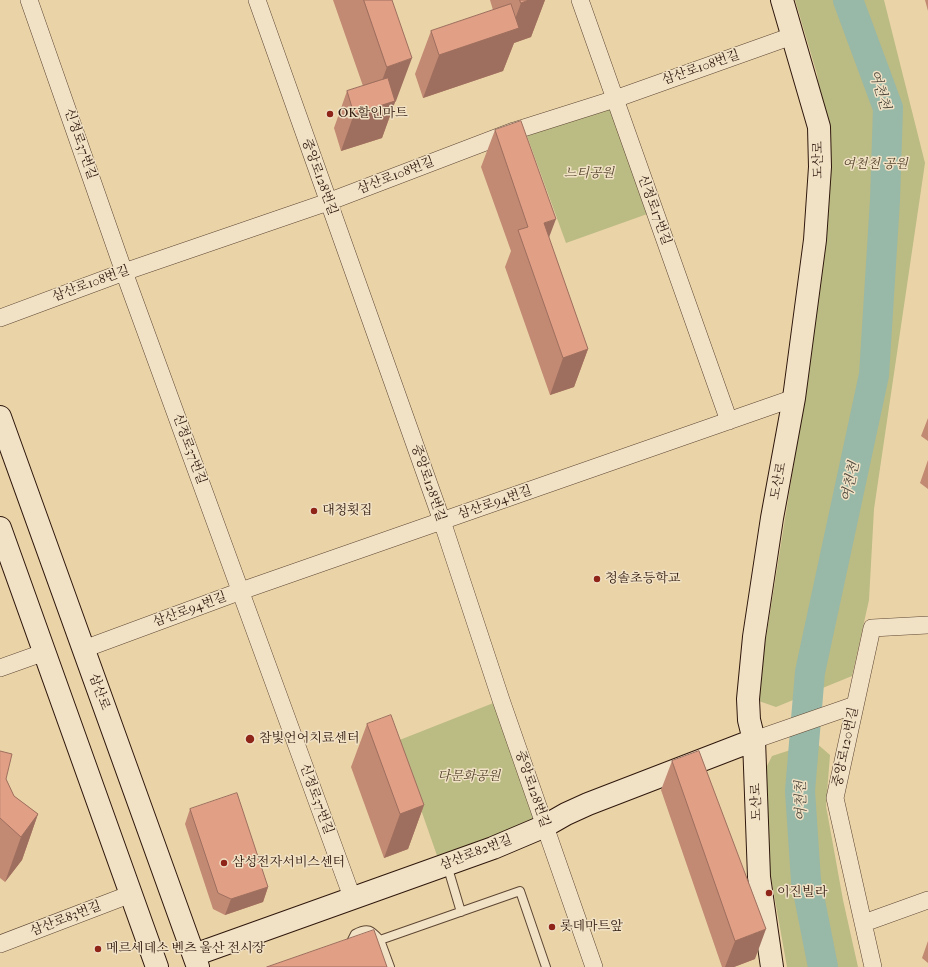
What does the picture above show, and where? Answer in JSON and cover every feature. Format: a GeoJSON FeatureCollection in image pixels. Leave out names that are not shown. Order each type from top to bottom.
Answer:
{"type":"FeatureCollection","features":[{"type":"Feature","properties":{"kind":"main road","name":"도산로"},"geometry":{"type":"LineString","coordinates":[[771,967],[759,877],[754,740],[748,699],[753,642],[772,518],[794,398],[815,240],[820,167],[819,127],[782,0]]}},
{"type":"Feature","properties":{"kind":"main road","name":"삼산로"},"geometry":{"type":"LineString","coordinates":[[0,416],[196,961]]}},
{"type":"Feature","properties":{"kind":"main road"},"geometry":{"type":"LineString","coordinates":[[0,528],[157,967]]}},
{"type":"Feature","properties":{"kind":"main road","name":"삼산로82번길"},"geometry":{"type":"LineString","coordinates":[[196,961],[352,897],[447,865],[545,826],[588,804],[754,740]]}},
{"type":"Feature","properties":{"kind":"street","name":"신정로37번길"},"geometry":{"type":"LineString","coordinates":[[29,0],[124,272],[352,897]]}},
{"type":"Feature","properties":{"kind":"street","name":"중앙로128번길"},"geometry":{"type":"LineString","coordinates":[[257,0],[442,521],[594,967]]}},
{"type":"Feature","properties":{"kind":"street","name":"신정로17번길"},"geometry":{"type":"LineString","coordinates":[[580,0],[729,421]]}},
{"type":"Feature","properties":{"kind":"street","name":"삼산로108번길"},"geometry":{"type":"LineString","coordinates":[[0,318],[124,272],[328,202],[514,131],[615,99],[792,36]]}},
{"type":"Feature","properties":{"kind":"street","name":"삼산로94번길"},"geometry":{"type":"LineString","coordinates":[[84,649],[241,592],[794,398]]}},
{"type":"Feature","properties":{"kind":"street","name":"중앙로120번길"},"geometry":{"type":"LineString","coordinates":[[873,967],[835,798],[872,628],[928,625]]}},
{"type":"Feature","properties":{"kind":"street"},"geometry":{"type":"LineString","coordinates":[[0,668],[45,652]]}},
{"type":"Feature","properties":{"kind":"street"},"geometry":{"type":"LineString","coordinates":[[754,740],[855,705]]}},
{"type":"Feature","properties":{"kind":"street","name":"삼산로83번길"},"geometry":{"type":"LineString","coordinates":[[0,944],[132,894]]}},
{"type":"Feature","properties":{"kind":"street"},"geometry":{"type":"LineString","coordinates":[[864,923],[928,900]]}},
{"type":"Feature","properties":{"kind":"lane"},"geometry":{"type":"LineString","coordinates":[[447,865],[461,912]]}},
{"type":"Feature","properties":{"kind":"lane"},"geometry":{"type":"LineString","coordinates":[[380,940],[520,891],[546,967]]}},
{"type":"Feature","properties":{"kind":"lane"},"geometry":{"type":"LineString","coordinates":[[352,951],[351,942],[355,934],[364,930],[372,932],[380,940],[390,967]]}},
{"type":"Feature","properties":{"kind":"green space","name":"여천천 공원"},"geometry":{"type":"Polygon","coordinates":[[[795,0],[884,0],[925,163],[874,509],[869,600],[852,676],[776,707],[756,700],[800,425],[826,205],[825,129],[817,74],[795,0]]]}},
{"type":"Feature","properties":{"kind":"green space","name":"느티공원"},"geometry":{"type":"Polygon","coordinates":[[[612,105],[650,213],[566,243],[527,136],[612,105]]]}},
{"type":"Feature","properties":{"kind":"green space","name":"다문화공원"},"geometry":{"type":"Polygon","coordinates":[[[501,700],[545,826],[441,867],[397,741],[501,700]]]}},
{"type":"Feature","properties":{"kind":"green space"},"geometry":{"type":"Polygon","coordinates":[[[815,742],[830,755],[826,806],[843,900],[858,967],[787,967],[770,872],[765,770],[772,756],[815,742]]]}},
{"type":"Feature","properties":{"kind":"building"},"geometry":{"type":"Polygon","coordinates":[[[364,0],[392,0],[412,58],[387,67],[364,0]]]}},
{"type":"Feature","properties":{"kind":"building"},"geometry":{"type":"Polygon","coordinates":[[[520,0],[529,0],[521,3],[520,0]]]}},
{"type":"Feature","properties":{"kind":"building"},"geometry":{"type":"Polygon","coordinates":[[[511,4],[519,28],[439,55],[431,31],[511,4]]]}},
{"type":"Feature","properties":{"kind":"building"},"geometry":{"type":"Polygon","coordinates":[[[388,78],[395,101],[354,114],[347,91],[388,78]]]}},
{"type":"Feature","properties":{"kind":"building"},"geometry":{"type":"Polygon","coordinates":[[[521,121],[556,219],[544,223],[588,349],[563,358],[518,230],[528,227],[495,130],[521,121]]]}},
{"type":"Feature","properties":{"kind":"building"},"geometry":{"type":"Polygon","coordinates":[[[391,715],[424,805],[400,814],[367,724],[391,715]]]}},
{"type":"Feature","properties":{"kind":"building"},"geometry":{"type":"Polygon","coordinates":[[[0,751],[12,754],[6,779],[14,796],[38,814],[21,837],[0,818],[0,751]]]}},
{"type":"Feature","properties":{"kind":"building"},"geometry":{"type":"Polygon","coordinates":[[[699,751],[766,929],[735,941],[672,761],[699,751]]]}},
{"type":"Feature","properties":{"kind":"building","name":"삼성전자서비스센터"},"geometry":{"type":"Polygon","coordinates":[[[237,793],[268,887],[231,899],[218,893],[190,809],[237,793]]]}},
{"type":"Feature","properties":{"kind":"building"},"geometry":{"type":"Polygon","coordinates":[[[374,930],[387,967],[267,967],[374,930]]]}},
{"type":"Feature","properties":{"kind":"waterway","name":"여천천"},"geometry":{"type":"LineString","coordinates":[[823,967],[806,881],[800,791],[810,672],[874,375],[885,200],[888,108],[848,0]]}},
{"type":"Feature","properties":{"kind":"place","name":"OK할인마트"},"geometry":{"type":"Point","coordinates":[330,114]}},
{"type":"Feature","properties":{"kind":"place","name":"대청횟집"},"geometry":{"type":"Point","coordinates":[314,511]}},
{"type":"Feature","properties":{"kind":"place","name":"청솔초등학교"},"geometry":{"type":"Point","coordinates":[597,579]}},
{"type":"Feature","properties":{"kind":"place","name":"참빛언어치료센터"},"geometry":{"type":"Point","coordinates":[250,739]}},
{"type":"Feature","properties":{"kind":"place","name":"삼성전자서비스센터"},"geometry":{"type":"Point","coordinates":[224,863]}},
{"type":"Feature","properties":{"kind":"place","name":"이진빌라"},"geometry":{"type":"Point","coordinates":[769,893]}},
{"type":"Feature","properties":{"kind":"place","name":"롯데마트앞"},"geometry":{"type":"Point","coordinates":[552,927]}},
{"type":"Feature","properties":{"kind":"place","name":"메르세데스 벤츠 울산 전시장"},"geometry":{"type":"Point","coordinates":[98,949]}}]}
